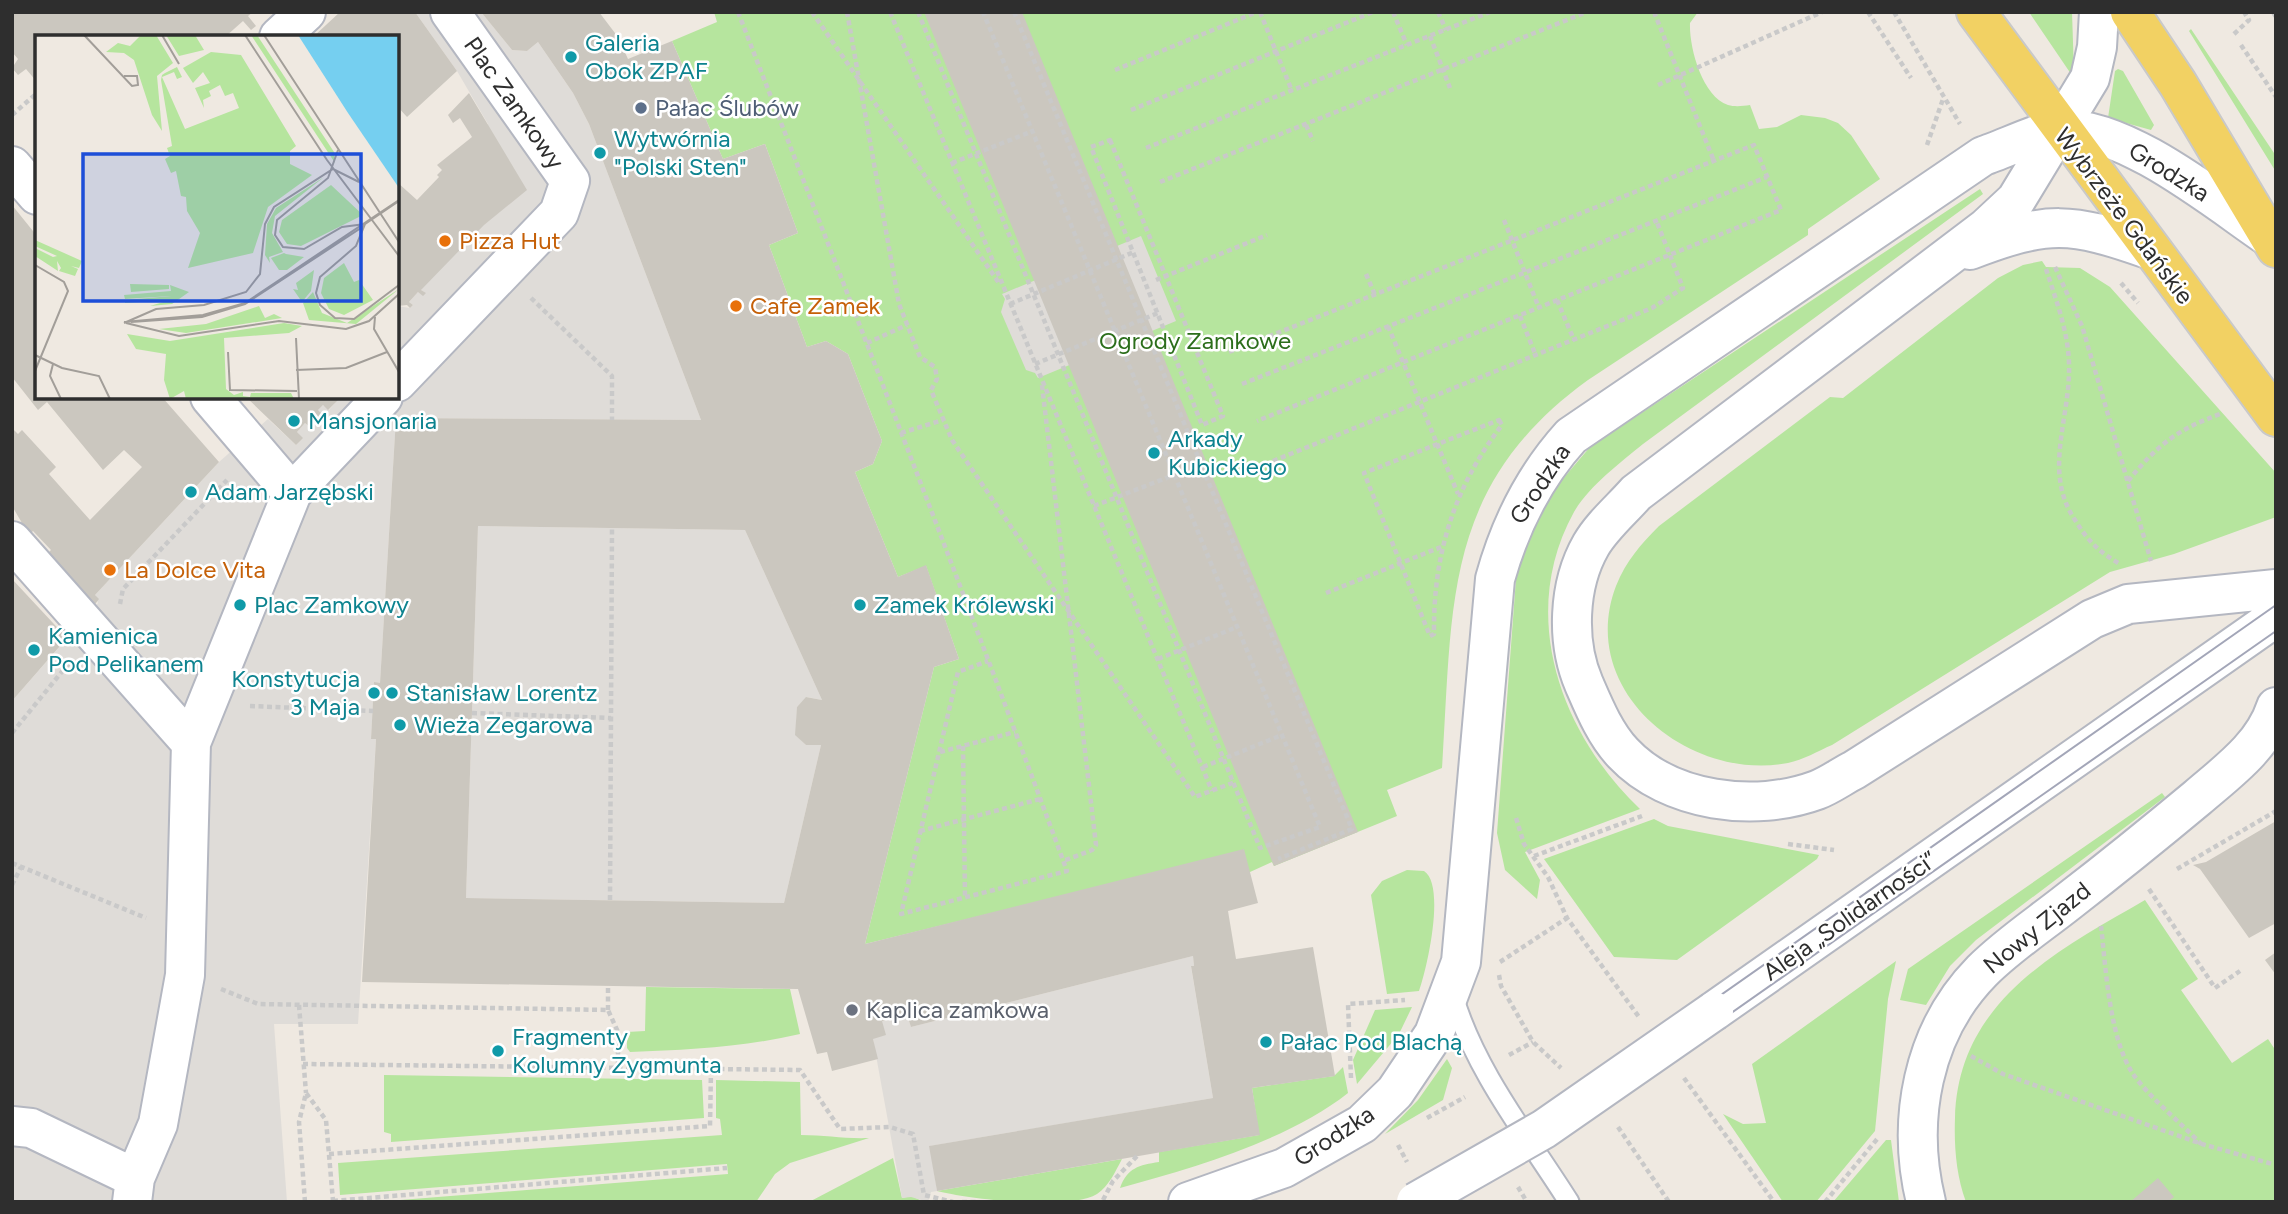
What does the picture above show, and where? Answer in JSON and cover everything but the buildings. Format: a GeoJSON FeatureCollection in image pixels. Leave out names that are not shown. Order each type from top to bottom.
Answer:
{"type":"FeatureCollection","features":[{"type":"Feature","properties":{"kind":"main road"},"geometry":{"type":"LineString","coordinates":[[281,35],[306,12]]}},
{"type":"Feature","properties":{"kind":"main road","name":"Plac Zamkowy"},"geometry":{"type":"LineString","coordinates":[[399,380],[559,213],[570,181],[450,12]]}},
{"type":"Feature","properties":{"kind":"main road","name":"Wybrzeże Gdańskie"},"geometry":{"type":"LineString","coordinates":[[1976,12],[2148,249],[2276,417]]}},
{"type":"Feature","properties":{"kind":"main road"},"geometry":{"type":"LineString","coordinates":[[2099,12],[2097,47],[2090,78],[2016,200],[1986,228],[1636,493],[1591,545],[1580,568],[1573,605],[1573,642],[1578,669],[1591,701],[1622,752],[1652,777],[1685,790],[1723,799],[1770,799],[1816,790],[1854,770],[2092,619],[2127,604],[2276,589]]}},
{"type":"Feature","properties":{"kind":"main road"},"geometry":{"type":"LineString","coordinates":[[2130,12],[2183,92],[2272,242]]}},
{"type":"Feature","properties":{"kind":"main road","name":"Grodzka"},"geometry":{"type":"LineString","coordinates":[[1188,1202],[1284,1168],[1362,1124],[1409,1074],[1434,1034],[1452,992],[1464,940],[1495,579],[1508,534],[1550,459],[1571,436],[1983,156],[2060,129],[2110,138],[2143,151],[2272,242]]}},
{"type":"Feature","properties":{"kind":"main road"},"geometry":{"type":"LineString","coordinates":[[12,166],[35,193]]}},
{"type":"Feature","properties":{"kind":"main road"},"geometry":{"type":"LineString","coordinates":[[1942,261],[1994,241],[2053,227],[2096,231],[2148,249]]}},
{"type":"Feature","properties":{"kind":"main road"},"geometry":{"type":"LineString","coordinates":[[212,399],[292,493]]}},
{"type":"Feature","properties":{"kind":"main road"},"geometry":{"type":"LineString","coordinates":[[12,1126],[31,1128],[133,1190],[159,1124],[185,975],[191,743],[292,493],[381,399]]}},
{"type":"Feature","properties":{"kind":"main road"},"geometry":{"type":"LineString","coordinates":[[12,541],[87,629],[191,743]]}},
{"type":"Feature","properties":{"kind":"main road","name":"Aleja „Solidarności”"},"geometry":{"type":"LineString","coordinates":[[1413,1185],[1544,1129],[2276,617]]}},
{"type":"Feature","properties":{"kind":"main road","name":"Nowy Zjazd"},"geometry":{"type":"LineString","coordinates":[[1926,1202],[1917,1152],[1920,1098],[1934,1044],[1962,995],[1992,962],[2144,843],[2244,758],[2274,712]]}},
{"type":"Feature","properties":{"kind":"lane"},"geometry":{"type":"LineString","coordinates":[[1452,992],[1467,1036],[1485,1070],[1569,1202]]}},
{"type":"Feature","properties":{"kind":"path"},"geometry":{"type":"LineString","coordinates":[[738,12],[867,343],[901,433],[988,661],[1015,732],[1067,871],[901,914],[958,672],[988,661]]}},
{"type":"Feature","properties":{"kind":"path"},"geometry":{"type":"LineString","coordinates":[[812,12],[1006,292]]}},
{"type":"Feature","properties":{"kind":"path"},"geometry":{"type":"LineString","coordinates":[[847,12],[899,304],[920,357],[935,367],[937,379],[931,390],[952,440],[1195,797],[1235,782]]}},
{"type":"Feature","properties":{"kind":"path"},"geometry":{"type":"LineString","coordinates":[[890,12],[1212,791]]}},
{"type":"Feature","properties":{"kind":"path"},"geometry":{"type":"LineString","coordinates":[[918,12],[1260,848],[1320,827],[983,12]]}},
{"type":"Feature","properties":{"kind":"path"},"geometry":{"type":"LineString","coordinates":[[1014,12],[1352,829],[1278,859]]}},
{"type":"Feature","properties":{"kind":"path"},"geometry":{"type":"LineString","coordinates":[[1115,70],[1259,12],[1292,91]]}},
{"type":"Feature","properties":{"kind":"path"},"geometry":{"type":"LineString","coordinates":[[1131,110],[1373,12]]}},
{"type":"Feature","properties":{"kind":"path"},"geometry":{"type":"LineString","coordinates":[[1393,12],[1407,45]]}},
{"type":"Feature","properties":{"kind":"path"},"geometry":{"type":"LineString","coordinates":[[1438,12],[1446,30]]}},
{"type":"Feature","properties":{"kind":"path"},"geometry":{"type":"LineString","coordinates":[[1146,148],[1490,12]]}},
{"type":"Feature","properties":{"kind":"path"},"geometry":{"type":"LineString","coordinates":[[1160,182],[1587,12]]}},
{"type":"Feature","properties":{"kind":"path"},"geometry":{"type":"LineString","coordinates":[[1654,12],[1714,161]]}},
{"type":"Feature","properties":{"kind":"path"},"geometry":{"type":"LineString","coordinates":[[1658,85],[1822,12]]}},
{"type":"Feature","properties":{"kind":"path"},"geometry":{"type":"LineString","coordinates":[[1868,12],[1911,78]]}},
{"type":"Feature","properties":{"kind":"path"},"geometry":{"type":"LineString","coordinates":[[1894,12],[1928,65],[1943,99],[1956,119]]}},
{"type":"Feature","properties":{"kind":"path"},"geometry":{"type":"LineString","coordinates":[[2234,34],[2249,20],[2244,12]]}},
{"type":"Feature","properties":{"kind":"path"},"geometry":{"type":"LineString","coordinates":[[2273,12],[2276,17]]}},
{"type":"Feature","properties":{"kind":"path"},"geometry":{"type":"LineString","coordinates":[[1430,36],[1450,88]]}},
{"type":"Feature","properties":{"kind":"path"},"geometry":{"type":"LineString","coordinates":[[2241,45],[2276,97]]}},
{"type":"Feature","properties":{"kind":"path"},"geometry":{"type":"LineString","coordinates":[[12,115],[35,95]]}},
{"type":"Feature","properties":{"kind":"path"},"geometry":{"type":"LineString","coordinates":[[1926,147],[1943,99]]}},
{"type":"Feature","properties":{"kind":"path"},"geometry":{"type":"LineString","coordinates":[[1306,125],[1313,141]]}},
{"type":"Feature","properties":{"kind":"path"},"geometry":{"type":"LineString","coordinates":[[952,163],[1033,131]]}},
{"type":"Feature","properties":{"kind":"path"},"geometry":{"type":"LineString","coordinates":[[1110,140],[1223,416],[1202,425],[1134,252],[1091,147],[1110,140]]}},
{"type":"Feature","properties":{"kind":"path"},"geometry":{"type":"LineString","coordinates":[[1229,352],[1754,145],[1781,210],[1257,421]]}},
{"type":"Feature","properties":{"kind":"path"},"geometry":{"type":"LineString","coordinates":[[1242,384],[1767,177]]}},
{"type":"Feature","properties":{"kind":"path"},"geometry":{"type":"LineString","coordinates":[[1504,220],[1539,307]]}},
{"type":"Feature","properties":{"kind":"path"},"geometry":{"type":"LineString","coordinates":[[1273,461],[1652,308],[1683,288],[1656,220]]}},
{"type":"Feature","properties":{"kind":"path"},"geometry":{"type":"LineString","coordinates":[[1156,280],[1267,235]]}},
{"type":"Feature","properties":{"kind":"path"},"geometry":{"type":"LineString","coordinates":[[1010,304],[1134,252]]}},
{"type":"Feature","properties":{"kind":"path"},"geometry":{"type":"LineString","coordinates":[[2054,264],[2082,326],[2151,564]]}},
{"type":"Feature","properties":{"kind":"path"},"geometry":{"type":"LineString","coordinates":[[2045,266],[2067,336],[2069,362],[2058,462],[2063,502],[2090,543],[2130,570]]}},
{"type":"Feature","properties":{"kind":"path"},"geometry":{"type":"LineString","coordinates":[[502,271],[612,376],[612,420]]}},
{"type":"Feature","properties":{"kind":"path"},"geometry":{"type":"LineString","coordinates":[[1366,274],[1375,295]]}},
{"type":"Feature","properties":{"kind":"path"},"geometry":{"type":"LineString","coordinates":[[2114,275],[2141,306]]}},
{"type":"Feature","properties":{"kind":"path"},"geometry":{"type":"LineString","coordinates":[[1557,300],[1574,340]]}},
{"type":"Feature","properties":{"kind":"path"},"geometry":{"type":"LineString","coordinates":[[1035,364],[1158,313]]}},
{"type":"Feature","properties":{"kind":"path"},"geometry":{"type":"LineString","coordinates":[[1520,316],[1536,356]]}},
{"type":"Feature","properties":{"kind":"path"},"geometry":{"type":"LineString","coordinates":[[867,343],[907,325]]}},
{"type":"Feature","properties":{"kind":"path"},"geometry":{"type":"LineString","coordinates":[[1388,326],[1459,494]]}},
{"type":"Feature","properties":{"kind":"path"},"geometry":{"type":"LineString","coordinates":[[1041,377],[1096,845],[1092,850],[1063,861]]}},
{"type":"Feature","properties":{"kind":"path"},"geometry":{"type":"LineString","coordinates":[[2128,481],[2151,452],[2180,430],[2216,416]]}},
{"type":"Feature","properties":{"kind":"path"},"geometry":{"type":"LineString","coordinates":[[901,433],[943,420]]}},
{"type":"Feature","properties":{"kind":"path"},"geometry":{"type":"LineString","coordinates":[[1499,420],[1502,425],[1478,458],[1459,494],[1441,547],[1435,586],[1434,634],[1430,636],[1364,473],[1499,420]]}},
{"type":"Feature","properties":{"kind":"path"},"geometry":{"type":"LineString","coordinates":[[12,733],[87,629],[120,607],[123,589],[251,444]]}},
{"type":"Feature","properties":{"kind":"path"},"geometry":{"type":"LineString","coordinates":[[1094,506],[1174,475]]}},
{"type":"Feature","properties":{"kind":"path"},"geometry":{"type":"LineString","coordinates":[[610,900],[612,528]]}},
{"type":"Feature","properties":{"kind":"path"},"geometry":{"type":"LineString","coordinates":[[1326,593],[1441,547]]}},
{"type":"Feature","properties":{"kind":"path"},"geometry":{"type":"LineString","coordinates":[[1158,659],[1237,627]]}},
{"type":"Feature","properties":{"kind":"path"},"geometry":{"type":"LineString","coordinates":[[207,705],[373,711]]}},
{"type":"Feature","properties":{"kind":"path"},"geometry":{"type":"LineString","coordinates":[[472,713],[611,718]]}},
{"type":"Feature","properties":{"kind":"path"},"geometry":{"type":"LineString","coordinates":[[940,752],[1015,732]]}},
{"type":"Feature","properties":{"kind":"path"},"geometry":{"type":"LineString","coordinates":[[1203,767],[1282,735]]}},
{"type":"Feature","properties":{"kind":"path"},"geometry":{"type":"LineString","coordinates":[[963,746],[965,898]]}},
{"type":"Feature","properties":{"kind":"path"},"geometry":{"type":"LineString","coordinates":[[920,831],[1040,799]]}},
{"type":"Feature","properties":{"kind":"path"},"geometry":{"type":"LineString","coordinates":[[2175,871],[2276,811]]}},
{"type":"Feature","properties":{"kind":"path"},"geometry":{"type":"LineString","coordinates":[[1514,955],[1567,918],[1534,856],[1653,812]]}},
{"type":"Feature","properties":{"kind":"path"},"geometry":{"type":"LineString","coordinates":[[1788,844],[1834,850]]}},
{"type":"Feature","properties":{"kind":"path"},"geometry":{"type":"LineString","coordinates":[[12,863],[186,934]]}},
{"type":"Feature","properties":{"kind":"path"},"geometry":{"type":"LineString","coordinates":[[12,885],[21,867]]}},
{"type":"Feature","properties":{"kind":"path"},"geometry":{"type":"LineString","coordinates":[[2139,892],[2147,887],[2215,988],[2240,971]]}},
{"type":"Feature","properties":{"kind":"path"},"geometry":{"type":"LineString","coordinates":[[2100,915],[2107,979],[2117,1029],[2133,1074],[2202,1144]]}},
{"type":"Feature","properties":{"kind":"path"},"geometry":{"type":"LineString","coordinates":[[185,975],[258,1004],[608,1010]]}},
{"type":"Feature","properties":{"kind":"path"},"geometry":{"type":"LineString","coordinates":[[608,986],[608,1010],[618,1032],[618,1068]]}},
{"type":"Feature","properties":{"kind":"path"},"geometry":{"type":"LineString","coordinates":[[1352,1087],[1348,1063],[1348,1004],[1412,1000]]}},
{"type":"Feature","properties":{"kind":"path"},"geometry":{"type":"LineString","coordinates":[[299,1005],[306,1093],[299,1122],[305,1202]]}},
{"type":"Feature","properties":{"kind":"path"},"geometry":{"type":"LineString","coordinates":[[1505,1058],[1533,1042]]}},
{"type":"Feature","properties":{"kind":"path"},"geometry":{"type":"LineString","coordinates":[[1960,1050],[2003,1074],[2202,1144],[2276,1165]]}},
{"type":"Feature","properties":{"kind":"path"},"geometry":{"type":"LineString","coordinates":[[303,1064],[800,1070],[840,1129],[890,1127],[913,1134],[924,1195],[953,1202]]}},
{"type":"Feature","properties":{"kind":"path"},"geometry":{"type":"LineString","coordinates":[[329,1154],[710,1126],[711,1069]]}},
{"type":"Feature","properties":{"kind":"path"},"geometry":{"type":"LineString","coordinates":[[306,1093],[326,1120],[333,1201],[727,1168]]}},
{"type":"Feature","properties":{"kind":"path"},"geometry":{"type":"LineString","coordinates":[[1418,1123],[1466,1096]]}},
{"type":"Feature","properties":{"kind":"path"},"geometry":{"type":"LineString","coordinates":[[1394,1136],[1413,1185]]}},
{"type":"Feature","properties":{"kind":"path"},"geometry":{"type":"LineString","coordinates":[[1825,1202],[1878,1137]]}},
{"type":"Feature","properties":{"kind":"path"},"geometry":{"type":"LineString","coordinates":[[1103,1200],[1113,1181],[1137,1156]]}},
{"type":"Feature","properties":{"kind":"path"},"geometry":{"type":"LineString","coordinates":[[962,1202],[977,1202]]}},
{"type":"Feature","properties":{"kind":"green space","name":"Ogrody Zamkowe"},"geometry":{"type":"Polygon","coordinates":[[[714,12],[1698,12],[1690,23],[1692,45],[1704,81],[1719,100],[1731,106],[1750,105],[1759,129],[1777,127],[1801,115],[1825,118],[1838,123],[1851,135],[1880,179],[1808,229],[1808,235],[1588,380],[1540,420],[1505,462],[1481,506],[1464,552],[1449,653],[1442,768],[1387,790],[1397,816],[1274,866],[1272,862],[1250,872],[1025,905],[865,944],[934,667],[959,659],[926,566],[898,577],[855,472],[873,464],[882,441],[848,354],[826,341],[807,347],[769,245],[798,233],[765,144],[723,159],[672,41],[717,22],[714,12]]]}},
{"type":"Feature","properties":{"kind":"green space"},"geometry":{"type":"Polygon","coordinates":[[[2029,12],[2072,12],[2074,73],[2071,74],[2029,12]]]}},
{"type":"Feature","properties":{"kind":"green space"},"geometry":{"type":"Polygon","coordinates":[[[2191,29],[2276,156],[2276,172],[2189,31],[2191,29]]]}},
{"type":"Feature","properties":{"kind":"green space"},"geometry":{"type":"Polygon","coordinates":[[[2115,71],[2123,71],[2154,125],[2151,130],[2108,118],[2115,71]]]}},
{"type":"Feature","properties":{"kind":"green space"},"geometry":{"type":"Polygon","coordinates":[[[1980,189],[1983,194],[1643,444],[1596,484],[1580,502],[1557,551],[1549,591],[1549,631],[1556,671],[1569,709],[1588,745],[1612,779],[1640,809],[1525,852],[1540,880],[1537,899],[1505,870],[1497,833],[1516,579],[1530,528],[1550,494],[1590,447],[1980,189]]]}},
{"type":"Feature","properties":{"kind":"green space"},"geometry":{"type":"Polygon","coordinates":[[[2042,261],[2046,267],[2080,268],[2110,287],[2276,473],[2276,517],[2174,554],[2110,572],[1832,745],[1794,762],[1751,765],[1714,758],[1680,743],[1650,721],[1627,693],[1612,661],[1608,625],[1616,586],[1640,546],[1659,526],[1830,397],[1843,398],[1998,278],[2023,265],[2042,261]]]}},
{"type":"Feature","properties":{"kind":"green space"},"geometry":{"type":"Polygon","coordinates":[[[2162,793],[2165,797],[1976,940],[1950,966],[1926,1005],[1900,1000],[1908,969],[2162,793]]]}},
{"type":"Feature","properties":{"kind":"green space"},"geometry":{"type":"Polygon","coordinates":[[[1654,819],[1668,826],[1819,855],[1677,960],[1614,957],[1544,859],[1654,819]]]}},
{"type":"Feature","properties":{"kind":"green space"},"geometry":{"type":"Polygon","coordinates":[[[1407,870],[1424,871],[1430,879],[1434,893],[1434,909],[1430,947],[1419,991],[1387,994],[1371,895],[1382,881],[1407,870]]]}},
{"type":"Feature","properties":{"kind":"green space"},"geometry":{"type":"Polygon","coordinates":[[[2145,900],[2198,979],[2181,990],[2232,1063],[2268,1039],[2276,1051],[2276,1202],[1966,1202],[1956,1160],[1955,1118],[1960,1077],[1974,1042],[1993,1011],[2018,984],[2079,939],[2145,900]]]}},
{"type":"Feature","properties":{"kind":"green space"},"geometry":{"type":"Polygon","coordinates":[[[1896,961],[1888,999],[1875,1131],[1816,1202],[1783,1202],[1723,1114],[1743,1124],[1766,1123],[1752,1064],[1896,961]]]}},
{"type":"Feature","properties":{"kind":"green space"},"geometry":{"type":"Polygon","coordinates":[[[646,987],[790,989],[800,1034],[716,1047],[630,1052],[627,1048],[627,1032],[645,1031],[646,987]]]}},
{"type":"Feature","properties":{"kind":"green space"},"geometry":{"type":"Polygon","coordinates":[[[1412,1007],[1399,1034],[1357,1084],[1353,1060],[1375,1010],[1412,1007]]]}},
{"type":"Feature","properties":{"kind":"green space"},"geometry":{"type":"Polygon","coordinates":[[[1447,1059],[1452,1068],[1443,1100],[1385,1134],[1418,1100],[1447,1059]]]}},
{"type":"Feature","properties":{"kind":"green space"},"geometry":{"type":"Polygon","coordinates":[[[1343,1067],[1348,1093],[1298,1125],[1209,1162],[1120,1188],[1130,1172],[1159,1162],[1159,1152],[1259,1135],[1252,1088],[1334,1076],[1343,1067]]]}},
{"type":"Feature","properties":{"kind":"green space"},"geometry":{"type":"Polygon","coordinates":[[[384,1075],[702,1080],[704,1118],[391,1142],[391,1134],[384,1132],[384,1075]]]}},
{"type":"Feature","properties":{"kind":"green space"},"geometry":{"type":"Polygon","coordinates":[[[716,1080],[800,1082],[801,1135],[869,1138],[790,1163],[775,1174],[756,1202],[375,1202],[728,1174],[727,1164],[340,1195],[338,1163],[722,1135],[720,1119],[716,1118],[716,1080]]]}},
{"type":"Feature","properties":{"kind":"green space"},"geometry":{"type":"Polygon","coordinates":[[[1886,1140],[1891,1140],[1899,1202],[1833,1202],[1886,1140]]]}},
{"type":"Feature","properties":{"kind":"green space"},"geometry":{"type":"Polygon","coordinates":[[[893,1158],[902,1198],[912,1196],[924,1202],[809,1202],[893,1158]]]}},
{"type":"Feature","properties":{"kind":"green space"},"geometry":{"type":"Polygon","coordinates":[[[1122,1159],[1105,1187],[1097,1194],[1084,1199],[1043,1203],[1018,1202],[937,1191],[1122,1159]]]}},
{"type":"Feature","properties":{"kind":"shaded area","name":"Plac Zamkowy"},"geometry":{"type":"Polygon","coordinates":[[[415,12],[481,12],[512,50],[527,51],[538,42],[573,93],[589,124],[701,420],[396,418],[380,683],[374,683],[371,739],[376,739],[358,1024],[274,1024],[287,1202],[16,1202],[12,1200],[12,701],[98,603],[95,595],[219,462],[268,419],[296,445],[302,438],[297,432],[305,423],[311,428],[323,416],[318,410],[323,405],[329,410],[338,399],[399,399],[399,306],[410,308],[413,305],[409,302],[418,292],[425,293],[421,290],[488,124],[457,71],[415,12]]]}},
{"type":"Feature","properties":{"kind":"shaded area"},"geometry":{"type":"Polygon","coordinates":[[[1141,236],[1176,321],[1038,378],[1035,373],[1026,370],[1001,312],[1005,299],[1002,294],[1141,236]]]}},
{"type":"Feature","properties":{"kind":"shaded area"},"geometry":{"type":"Polygon","coordinates":[[[478,526],[745,530],[822,700],[807,697],[797,707],[796,735],[806,745],[821,745],[784,903],[466,898],[478,526]]]}},
{"type":"Feature","properties":{"kind":"shaded area"},"geometry":{"type":"Polygon","coordinates":[[[1193,956],[1194,966],[1191,967],[1213,1098],[930,1146],[937,1191],[931,1192],[928,1202],[911,1197],[902,1198],[873,1039],[882,1021],[907,1015],[911,1027],[1193,956]]]}},
{"type":"Feature","properties":{"kind":"tram line"},"geometry":{"type":"LineString","coordinates":[[1396,1202],[1540,1122],[2276,605]]}},
{"type":"Feature","properties":{"kind":"tram line"},"geometry":{"type":"LineString","coordinates":[[1447,1202],[1553,1138],[2276,631]]}},
{"type":"Feature","properties":{"kind":"place","name":"Galeria Obok ZPAF"},"geometry":{"type":"Point","coordinates":[571,57]}},
{"type":"Feature","properties":{"kind":"place","name":"Pałac Ślubów"},"geometry":{"type":"Point","coordinates":[641,108]}},
{"type":"Feature","properties":{"kind":"place","name":"Wytwórnia \"Polski Sten\""},"geometry":{"type":"Point","coordinates":[600,153]}},
{"type":"Feature","properties":{"kind":"place","name":"Pizza Hut"},"geometry":{"type":"Point","coordinates":[445,241]}},
{"type":"Feature","properties":{"kind":"place","name":"Cafe Zamek"},"geometry":{"type":"Point","coordinates":[736,306]}},
{"type":"Feature","properties":{"kind":"place","name":"Mansjonaria"},"geometry":{"type":"Point","coordinates":[294,421]}},
{"type":"Feature","properties":{"kind":"place","name":"Arkady Kubickiego"},"geometry":{"type":"Point","coordinates":[1154,453]}},
{"type":"Feature","properties":{"kind":"place","name":"Adam Jarzębski"},"geometry":{"type":"Point","coordinates":[191,492]}},
{"type":"Feature","properties":{"kind":"place","name":"La Dolce Vita"},"geometry":{"type":"Point","coordinates":[110,570]}},
{"type":"Feature","properties":{"kind":"place","name":"Plac Zamkowy"},"geometry":{"type":"Point","coordinates":[240,605]}},
{"type":"Feature","properties":{"kind":"place","name":"Zamek Królewski"},"geometry":{"type":"Point","coordinates":[860,605]}},
{"type":"Feature","properties":{"kind":"place","name":"Kamienica Pod Pelikanem"},"geometry":{"type":"Point","coordinates":[34,650]}},
{"type":"Feature","properties":{"kind":"place","name":"Konstytucja 3 Maja"},"geometry":{"type":"Point","coordinates":[374,693]}},
{"type":"Feature","properties":{"kind":"place","name":"Stanisław Lorentz"},"geometry":{"type":"Point","coordinates":[392,693]}},
{"type":"Feature","properties":{"kind":"place","name":"Wieża Zegarowa"},"geometry":{"type":"Point","coordinates":[400,725]}},
{"type":"Feature","properties":{"kind":"place","name":"Kaplica zamkowa"},"geometry":{"type":"Point","coordinates":[852,1010]}},
{"type":"Feature","properties":{"kind":"place","name":"Pałac Pod Blachą"},"geometry":{"type":"Point","coordinates":[1266,1042]}},
{"type":"Feature","properties":{"kind":"place","name":"Fragmenty Kolumny Zygmunta"},"geometry":{"type":"Point","coordinates":[498,1051]}}]}
